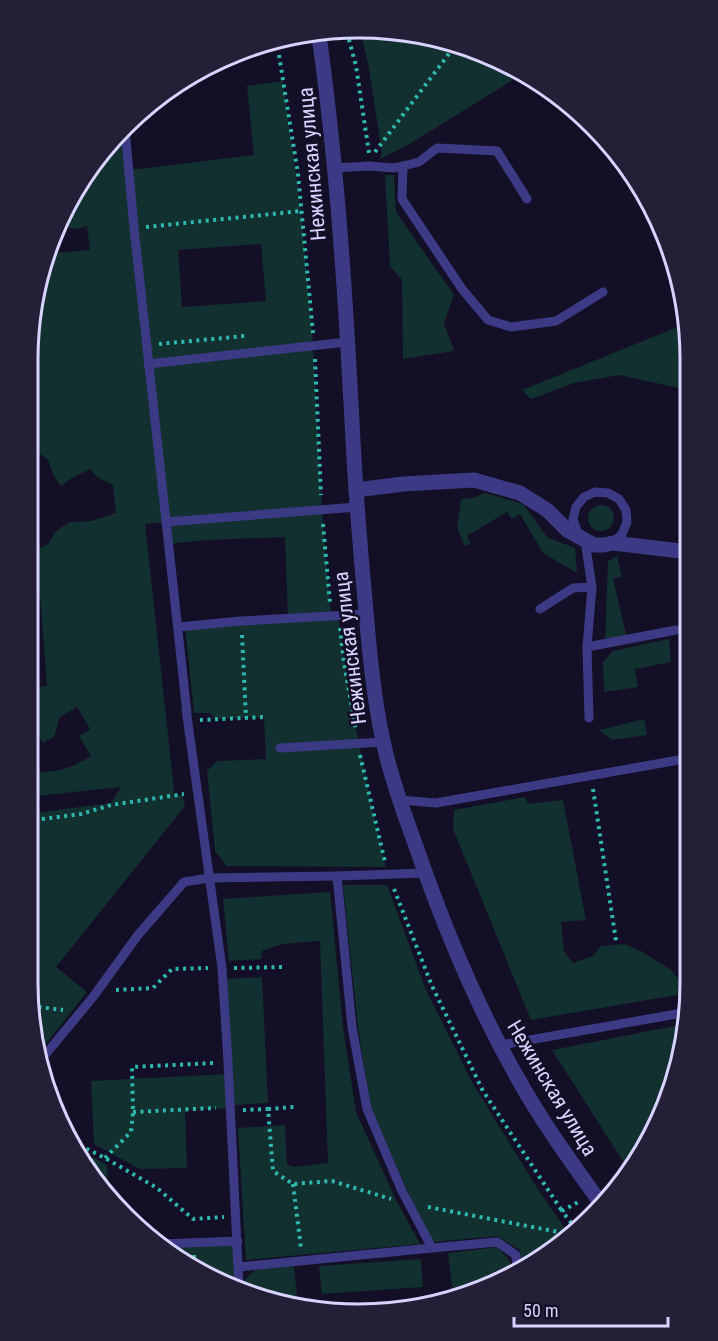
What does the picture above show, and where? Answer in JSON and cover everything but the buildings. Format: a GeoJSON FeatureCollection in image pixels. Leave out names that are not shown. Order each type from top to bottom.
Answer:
{"type":"FeatureCollection","features":[{"type":"Feature","properties":{"kind":"street","name":"Нежинская улица"},"geometry":{"type":"LineString","coordinates":[[320,40],[335,168],[366,614],[371,668],[383,742],[425,873],[453,948],[482,1010],[516,1076],[556,1141],[597,1198]]}},
{"type":"Feature","properties":{"kind":"street"},"geometry":{"type":"LineString","coordinates":[[356,490],[403,484],[474,480],[520,493],[547,510],[567,530],[594,545],[604,546],[613,543],[680,551]]}},
{"type":"Feature","properties":{"kind":"lane"},"geometry":{"type":"LineString","coordinates":[[126,138],[148,364],[187,713],[222,968],[239,1280]]}},
{"type":"Feature","properties":{"kind":"lane"},"geometry":{"type":"LineString","coordinates":[[335,168],[369,166],[394,168],[418,162],[437,148],[497,151],[527,199]]}},
{"type":"Feature","properties":{"kind":"lane"},"geometry":{"type":"LineString","coordinates":[[404,166],[402,199],[462,290],[488,320],[511,327],[556,321],[603,292]]}},
{"type":"Feature","properties":{"kind":"lane"},"geometry":{"type":"LineString","coordinates":[[148,364],[347,342]]}},
{"type":"Feature","properties":{"kind":"lane"},"geometry":{"type":"LineString","coordinates":[[589,718],[587,647],[591,587],[585,541],[577,531],[573,519],[576,507],[584,497],[595,492],[608,493],[619,499],[626,510],[627,522],[622,534],[613,543]]}},
{"type":"Feature","properties":{"kind":"lane"},"geometry":{"type":"LineString","coordinates":[[166,522],[357,507]]}},
{"type":"Feature","properties":{"kind":"lane"},"geometry":{"type":"LineString","coordinates":[[540,609],[573,588],[591,587]]}},
{"type":"Feature","properties":{"kind":"lane"},"geometry":{"type":"LineString","coordinates":[[178,627],[366,614]]}},
{"type":"Feature","properties":{"kind":"lane"},"geometry":{"type":"LineString","coordinates":[[587,647],[676,630]]}},
{"type":"Feature","properties":{"kind":"lane"},"geometry":{"type":"LineString","coordinates":[[280,748],[383,742]]}},
{"type":"Feature","properties":{"kind":"lane"},"geometry":{"type":"LineString","coordinates":[[400,800],[436,803],[680,760]]}},
{"type":"Feature","properties":{"kind":"lane"},"geometry":{"type":"LineString","coordinates":[[46,1054],[135,938],[184,882],[209,878],[425,873]]}},
{"type":"Feature","properties":{"kind":"lane"},"geometry":{"type":"LineString","coordinates":[[337,876],[352,1027],[367,1109],[402,1191],[432,1248]]}},
{"type":"Feature","properties":{"kind":"lane"},"geometry":{"type":"LineString","coordinates":[[501,1045],[679,1014]]}},
{"type":"Feature","properties":{"kind":"lane"},"geometry":{"type":"LineString","coordinates":[[172,1244],[238,1241]]}},
{"type":"Feature","properties":{"kind":"lane"},"geometry":{"type":"LineString","coordinates":[[239,1267],[498,1242],[516,1255],[517,1262]]}},
{"type":"Feature","properties":{"kind":"path"},"geometry":{"type":"LineString","coordinates":[[349,38],[356,66],[370,160],[451,51]]}},
{"type":"Feature","properties":{"kind":"path"},"geometry":{"type":"LineString","coordinates":[[279,47],[298,174],[314,346],[322,510]]}},
{"type":"Feature","properties":{"kind":"path"},"geometry":{"type":"LineString","coordinates":[[134,228],[301,211]]}},
{"type":"Feature","properties":{"kind":"path"},"geometry":{"type":"LineString","coordinates":[[147,345],[253,336]]}},
{"type":"Feature","properties":{"kind":"path"},"geometry":{"type":"LineString","coordinates":[[241,621],[246,718]]}},
{"type":"Feature","properties":{"kind":"path"},"geometry":{"type":"LineString","coordinates":[[187,713],[246,718],[264,717]]}},
{"type":"Feature","properties":{"kind":"path"},"geometry":{"type":"LineString","coordinates":[[591,776],[616,941]]}},
{"type":"Feature","properties":{"kind":"path"},"geometry":{"type":"LineString","coordinates":[[38,820],[81,814],[111,805],[197,792]]}},
{"type":"Feature","properties":{"kind":"path"},"geometry":{"type":"LineString","coordinates":[[97,990],[153,988],[172,969],[284,967]]}},
{"type":"Feature","properties":{"kind":"path"},"geometry":{"type":"LineString","coordinates":[[38,1007],[80,1012]]}},
{"type":"Feature","properties":{"kind":"path"},"geometry":{"type":"LineString","coordinates":[[105,1158],[131,1132],[132,1067],[228,1062]]}},
{"type":"Feature","properties":{"kind":"path"},"geometry":{"type":"LineString","coordinates":[[268,1109],[294,1107]]}},
{"type":"Feature","properties":{"kind":"path"},"geometry":{"type":"LineString","coordinates":[[133,1112],[230,1108]]}},
{"type":"Feature","properties":{"kind":"path"},"geometry":{"type":"LineString","coordinates":[[84,1147],[157,1188],[193,1219],[236,1216]]}},
{"type":"Feature","properties":{"kind":"path"},"geometry":{"type":"LineString","coordinates":[[293,1184],[303,1261]]}},
{"type":"Feature","properties":{"kind":"path"},"geometry":{"type":"LineString","coordinates":[[572,1223],[562,1211],[595,1200]]}},
{"type":"Feature","properties":{"kind":"green space"},"geometry":{"type":"Polygon","coordinates":[[[362,38],[401,40],[442,48],[482,62],[515,78],[408,145],[380,159],[382,152],[362,38]]]}},
{"type":"Feature","properties":{"kind":"green space"},"geometry":{"type":"Polygon","coordinates":[[[283,81],[301,211],[312,330],[322,510],[331,617],[338,617],[347,680],[386,867],[227,866],[215,851],[207,771],[217,761],[266,759],[264,717],[215,719],[210,713],[194,713],[185,626],[288,619],[285,537],[169,544],[166,522],[145,524],[173,795],[182,795],[185,806],[56,967],[87,992],[44,1046],[38,1003],[38,813],[111,803],[121,787],[38,796],[38,772],[60,770],[91,756],[79,736],[90,729],[77,707],[60,717],[54,737],[43,743],[38,735],[38,687],[47,686],[40,595],[38,595],[38,549],[48,544],[56,531],[70,522],[92,521],[116,513],[113,485],[97,477],[90,469],[61,486],[48,460],[38,452],[38,338],[48,276],[56,253],[90,250],[87,226],[72,229],[66,227],[92,180],[126,138],[130,170],[254,155],[247,86],[283,81]],[[261,244],[178,250],[182,307],[266,301],[261,244]]]}},
{"type":"Feature","properties":{"kind":"green space"},"geometry":{"type":"Polygon","coordinates":[[[385,175],[394,175],[396,212],[454,295],[444,323],[454,351],[403,359],[402,280],[390,266],[385,175]]]}},
{"type":"Feature","properties":{"kind":"green space"},"geometry":{"type":"Polygon","coordinates":[[[679,326],[680,388],[619,375],[574,383],[531,399],[522,390],[679,326]]]}},
{"type":"Feature","properties":{"kind":"green space"},"geometry":{"type":"Polygon","coordinates":[[[485,493],[523,504],[547,537],[575,548],[577,573],[543,553],[520,514],[512,519],[507,512],[467,536],[471,543],[465,546],[457,528],[461,499],[473,498],[485,493]]]}},
{"type":"Feature","properties":{"kind":"green space"},"geometry":{"type":"Polygon","coordinates":[[[601,505],[610,509],[614,518],[610,527],[601,531],[592,527],[588,518],[592,509],[601,505]]]}},
{"type":"Feature","properties":{"kind":"green space"},"geometry":{"type":"Polygon","coordinates":[[[617,556],[622,577],[613,578],[627,639],[605,643],[608,561],[617,556]]]}},
{"type":"Feature","properties":{"kind":"green space"},"geometry":{"type":"Polygon","coordinates":[[[669,639],[671,662],[635,669],[638,687],[604,692],[603,662],[613,651],[669,639]]]}},
{"type":"Feature","properties":{"kind":"green space"},"geometry":{"type":"Polygon","coordinates":[[[644,719],[647,735],[612,740],[599,730],[644,719]]]}},
{"type":"Feature","properties":{"kind":"green space"},"geometry":{"type":"Polygon","coordinates":[[[525,797],[528,804],[563,800],[586,920],[561,922],[564,951],[573,963],[593,956],[601,946],[624,944],[641,951],[671,970],[680,982],[680,994],[531,1020],[453,829],[454,810],[525,797]]]}},
{"type":"Feature","properties":{"kind":"green space"},"geometry":{"type":"Polygon","coordinates":[[[343,885],[387,885],[426,990],[473,1084],[539,1191],[565,1229],[521,1259],[520,1250],[497,1236],[433,1242],[371,1110],[358,1028],[343,885]]]}},
{"type":"Feature","properties":{"kind":"green space"},"geometry":{"type":"Polygon","coordinates":[[[330,892],[343,1027],[356,1112],[396,1200],[420,1244],[246,1260],[238,1128],[285,1125],[287,1164],[294,1167],[328,1163],[320,941],[282,944],[262,951],[261,959],[229,961],[223,899],[330,892]]]}},
{"type":"Feature","properties":{"kind":"green space"},"geometry":{"type":"Polygon","coordinates":[[[262,977],[268,1103],[234,1105],[225,979],[262,977]]]}},
{"type":"Feature","properties":{"kind":"green space"},"geometry":{"type":"Polygon","coordinates":[[[678,1025],[670,1065],[656,1105],[624,1163],[552,1050],[678,1025]]]}},
{"type":"Feature","properties":{"kind":"green space"},"geometry":{"type":"Polygon","coordinates":[[[229,1074],[230,1108],[185,1110],[187,1168],[140,1169],[94,1144],[91,1081],[229,1074]]]}},
{"type":"Feature","properties":{"kind":"green space"},"geometry":{"type":"Polygon","coordinates":[[[90,1158],[107,1165],[108,1182],[104,1178],[90,1158]]]}},
{"type":"Feature","properties":{"kind":"green space"},"geometry":{"type":"Polygon","coordinates":[[[238,1241],[239,1280],[198,1260],[172,1244],[238,1241]]]}},
{"type":"Feature","properties":{"kind":"green space"},"geometry":{"type":"Polygon","coordinates":[[[497,1247],[510,1261],[511,1265],[482,1279],[452,1287],[448,1253],[497,1247]]]}},
{"type":"Feature","properties":{"kind":"green space"},"geometry":{"type":"Polygon","coordinates":[[[421,1259],[423,1287],[322,1294],[319,1266],[421,1259]]]}},
{"type":"Feature","properties":{"kind":"green space"},"geometry":{"type":"Polygon","coordinates":[[[294,1266],[297,1297],[276,1293],[243,1281],[255,1270],[294,1266]]]}}]}
